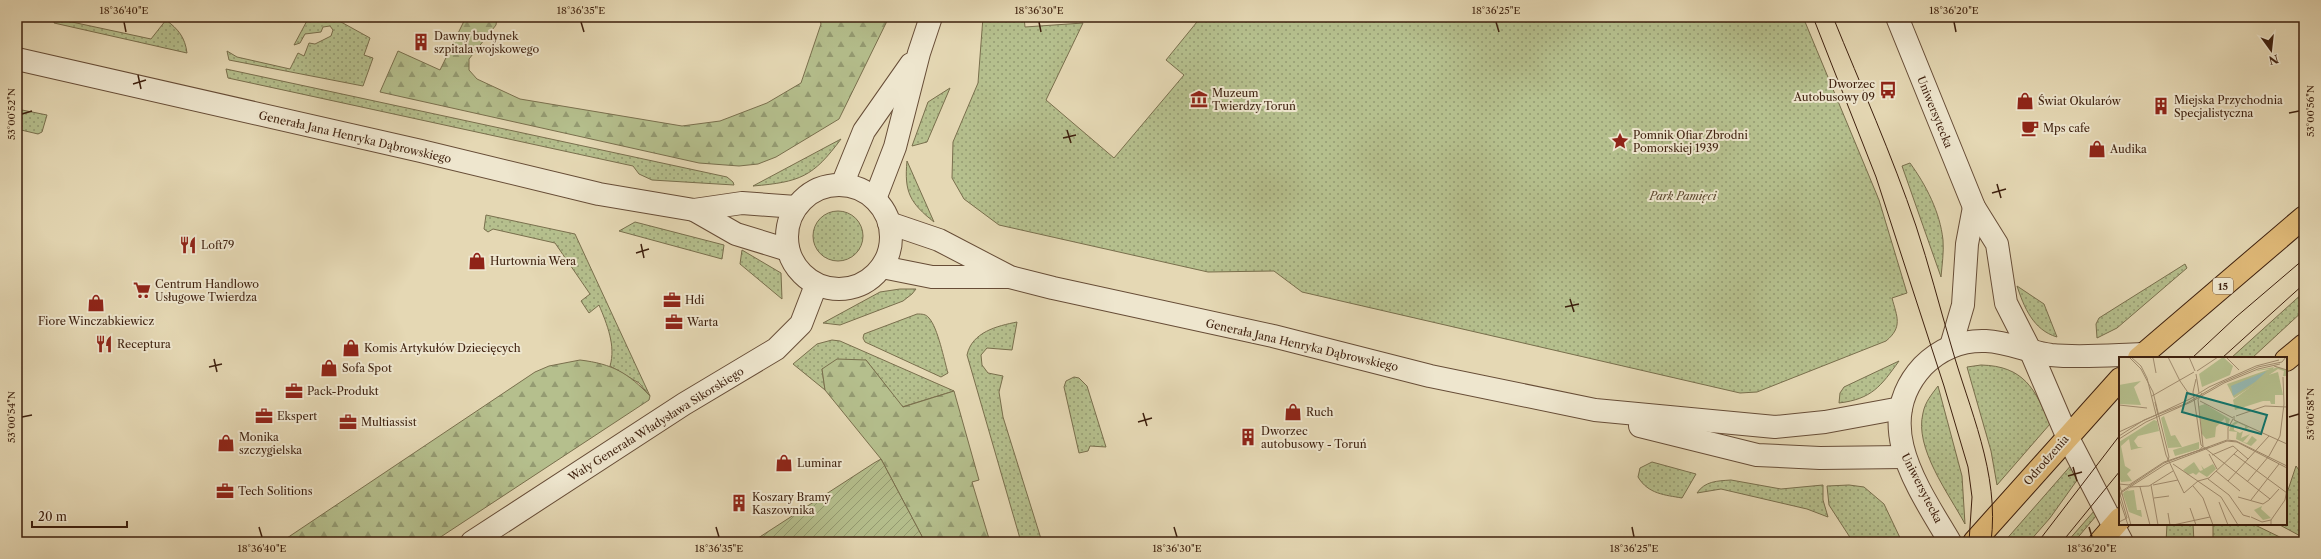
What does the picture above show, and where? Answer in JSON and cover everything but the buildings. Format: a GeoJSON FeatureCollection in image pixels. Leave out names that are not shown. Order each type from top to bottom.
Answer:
{"type":"FeatureCollection","features":[{"type":"Feature","properties":{"kind":"main road","name":"15"},"geometry":{"type":"LineString","coordinates":[[2140,356],[2304,217]]}},
{"type":"Feature","properties":{"kind":"main road"},"geometry":{"type":"LineString","coordinates":[[2287,359],[2304,345]]}},
{"type":"Feature","properties":{"kind":"main road","name":"Odrodzenia"},"geometry":{"type":"LineString","coordinates":[[1974,542],[2067,436],[2119,380]]}},
{"type":"Feature","properties":{"kind":"street"},"geometry":{"type":"LineString","coordinates":[[874,199],[895,147],[919,53],[930,17]]}},
{"type":"Feature","properties":{"kind":"street","name":"Uniwersytecka"},"geometry":{"type":"LineString","coordinates":[[1897,17],[1974,207],[1997,244],[2006,303],[2031,352],[2067,436],[2114,532]]}},
{"type":"Feature","properties":{"kind":"street"},"geometry":{"type":"LineString","coordinates":[[842,185],[864,131],[919,53]]}},
{"type":"Feature","properties":{"kind":"street","name":"Generała Jana Henryka Dąbrowskiego"},"geometry":{"type":"LineString","coordinates":[[17,59],[421,151],[598,194],[694,210],[742,202],[796,206]]}},
{"type":"Feature","properties":{"kind":"street"},"geometry":{"type":"LineString","coordinates":[[842,185],[860,189],[874,199],[883,209],[889,222],[890,246],[882,267],[869,280],[852,288],[834,290],[816,285],[803,276],[794,264],[788,250],[787,228],[796,206],[814,191],[825,186],[842,185]]}},
{"type":"Feature","properties":{"kind":"street"},"geometry":{"type":"LineString","coordinates":[[1974,207],[1967,244],[1963,305],[1951,346],[1986,341],[2031,352],[2072,357],[2140,356]]}},
{"type":"Feature","properties":{"kind":"street","name":"Generała Jana Henryka Dąbrowskiego"},"geometry":{"type":"LineString","coordinates":[[694,210],[736,234],[788,250]]}},
{"type":"Feature","properties":{"kind":"street","name":"Generała Jana Henryka Dąbrowskiego"},"geometry":{"type":"LineString","coordinates":[[889,222],[939,240],[1010,277],[1053,288],[1273,336],[1430,376],[1595,410],[1775,427],[1825,422],[1901,408]]}},
{"type":"Feature","properties":{"kind":"street","name":"Generała Jana Henryka Dąbrowskiego"},"geometry":{"type":"LineString","coordinates":[[882,267],[932,277],[1010,277]]}},
{"type":"Feature","properties":{"kind":"street","name":"Wały Generała Władysława Sikorskiego"},"geometry":{"type":"LineString","coordinates":[[472,542],[684,404],[776,348],[801,324],[816,285]]}},
{"type":"Feature","properties":{"kind":"street","name":"Uniwersytecka"},"geometry":{"type":"LineString","coordinates":[[1950,542],[1904,457],[1899,432],[1901,408],[1916,375],[1934,356],[1951,346]]}},
{"type":"Feature","properties":{"kind":"street","name":"Generała Jana Henryka Dąbrowskiego"},"geometry":{"type":"LineString","coordinates":[[1595,410],[1633,425],[1757,455],[1820,458],[1904,457]]}},
{"type":"Feature","properties":{"kind":"green space"},"geometry":{"type":"Polygon","coordinates":[[[56,17],[58,17],[58,19],[151,39],[166,20],[183,38],[187,53],[54,23],[56,17]]]}},
{"type":"Feature","properties":{"kind":"green space"},"geometry":{"type":"Polygon","coordinates":[[[309,17],[332,17],[370,38],[364,55],[373,58],[363,86],[229,60],[227,51],[237,57],[290,69],[298,53],[304,56],[309,43],[315,44],[331,36],[333,30],[330,26],[323,27],[321,32],[305,34],[300,43],[294,45],[309,17]]]}},
{"type":"Feature","properties":{"kind":"green space"},"geometry":{"type":"Polygon","coordinates":[[[466,17],[497,17],[496,25],[469,59],[469,70],[477,79],[520,99],[682,126],[720,121],[767,103],[801,83],[821,24],[819,17],[889,17],[839,119],[776,157],[758,164],[739,166],[699,163],[380,92],[398,51],[440,70],[466,17]]]}},
{"type":"Feature","properties":{"kind":"green space","name":"Park Pamięci"},"geometry":{"type":"Polygon","coordinates":[[[983,17],[1024,17],[1025,27],[1083,23],[1046,100],[1114,158],[1184,75],[1166,60],[1201,17],[1803,17],[1879,200],[1907,293],[1892,298],[1897,316],[1897,326],[1895,331],[1886,341],[1757,392],[1740,393],[1302,292],[1274,271],[1208,272],[999,225],[964,199],[952,178],[953,142],[978,83],[983,17]]]}},
{"type":"Feature","properties":{"kind":"green space"},"geometry":{"type":"Polygon","coordinates":[[[226,69],[727,177],[733,182],[734,185],[652,180],[639,174],[633,166],[228,78],[226,69]]]}},
{"type":"Feature","properties":{"kind":"green space"},"geometry":{"type":"Polygon","coordinates":[[[950,88],[927,142],[912,146],[928,102],[950,88]]]}},
{"type":"Feature","properties":{"kind":"green space"},"geometry":{"type":"Polygon","coordinates":[[[17,109],[47,115],[42,132],[38,134],[17,129],[17,109]]]}},
{"type":"Feature","properties":{"kind":"green space"},"geometry":{"type":"Polygon","coordinates":[[[841,139],[822,162],[813,170],[804,175],[783,182],[753,186],[841,139]]]}},
{"type":"Feature","properties":{"kind":"green space"},"geometry":{"type":"Polygon","coordinates":[[[907,161],[934,222],[919,209],[910,196],[906,172],[907,161]]]}},
{"type":"Feature","properties":{"kind":"green space"},"geometry":{"type":"Polygon","coordinates":[[[1910,163],[1927,190],[1939,219],[1943,240],[1941,277],[1902,166],[1910,163]]]}},
{"type":"Feature","properties":{"kind":"green space"},"geometry":{"type":"Polygon","coordinates":[[[838,211],[847,213],[856,218],[861,227],[863,236],[861,245],[856,254],[847,259],[838,261],[829,259],[820,254],[815,245],[813,236],[815,227],[820,218],[829,213],[838,211]]]}},
{"type":"Feature","properties":{"kind":"green space"},"geometry":{"type":"Polygon","coordinates":[[[486,215],[575,234],[650,396],[639,383],[610,366],[612,351],[610,335],[599,305],[589,313],[581,301],[590,294],[555,243],[493,229],[488,232],[484,229],[486,215]]]}},
{"type":"Feature","properties":{"kind":"green space"},"geometry":{"type":"Polygon","coordinates":[[[635,222],[724,245],[722,259],[619,231],[635,222]]]}},
{"type":"Feature","properties":{"kind":"green space"},"geometry":{"type":"Polygon","coordinates":[[[742,250],[781,273],[782,299],[740,264],[742,250]]]}},
{"type":"Feature","properties":{"kind":"green space"},"geometry":{"type":"Polygon","coordinates":[[[2185,264],[2187,268],[2117,328],[2097,338],[2096,324],[2099,318],[2185,264]]]}},
{"type":"Feature","properties":{"kind":"green space"},"geometry":{"type":"Polygon","coordinates":[[[2017,286],[2044,304],[2057,337],[2042,329],[2031,317],[2026,310],[2017,286]]]}},
{"type":"Feature","properties":{"kind":"green space"},"geometry":{"type":"Polygon","coordinates":[[[900,289],[916,289],[903,301],[840,325],[823,323],[880,292],[900,289]]]}},
{"type":"Feature","properties":{"kind":"green space"},"geometry":{"type":"Polygon","coordinates":[[[2304,292],[2304,310],[2253,357],[2232,357],[2304,292]]]}},
{"type":"Feature","properties":{"kind":"green space"},"geometry":{"type":"Polygon","coordinates":[[[917,314],[924,314],[928,317],[935,329],[948,373],[941,377],[865,342],[863,338],[864,334],[917,314]]]}},
{"type":"Feature","properties":{"kind":"green space"},"geometry":{"type":"Polygon","coordinates":[[[1017,322],[1012,350],[987,348],[981,355],[982,365],[988,373],[1003,376],[999,392],[1003,417],[1042,542],[1021,542],[967,355],[974,341],[986,331],[1017,322]]]}},
{"type":"Feature","properties":{"kind":"green space"},"geometry":{"type":"Polygon","coordinates":[[[832,340],[840,341],[954,391],[902,407],[866,360],[822,369],[825,390],[793,364],[817,344],[832,340]]]}},
{"type":"Feature","properties":{"kind":"green space"},"geometry":{"type":"Polygon","coordinates":[[[837,359],[866,360],[903,407],[954,391],[979,480],[972,482],[990,542],[925,542],[881,459],[825,390],[822,369],[837,359]]]}},
{"type":"Feature","properties":{"kind":"green space"},"geometry":{"type":"Polygon","coordinates":[[[580,360],[602,364],[619,371],[642,388],[650,396],[649,400],[433,542],[281,542],[535,372],[549,366],[580,360]]]}},
{"type":"Feature","properties":{"kind":"green space"},"geometry":{"type":"Polygon","coordinates":[[[1899,361],[1887,378],[1868,395],[1839,403],[1840,393],[1844,387],[1899,361]]]}},
{"type":"Feature","properties":{"kind":"green space"},"geometry":{"type":"Polygon","coordinates":[[[1981,365],[1996,366],[2018,375],[2033,390],[2050,424],[1997,485],[1991,451],[1967,367],[1981,365]]]}},
{"type":"Feature","properties":{"kind":"green space"},"geometry":{"type":"Polygon","coordinates":[[[1074,377],[1079,378],[1087,386],[1106,447],[1090,446],[1088,451],[1079,453],[1064,387],[1066,381],[1074,377]]]}},
{"type":"Feature","properties":{"kind":"green space"},"geometry":{"type":"Polygon","coordinates":[[[1938,386],[1962,476],[1965,524],[1942,485],[1928,456],[1924,441],[1922,427],[1925,405],[1938,386]]]}},
{"type":"Feature","properties":{"kind":"green space"},"geometry":{"type":"Polygon","coordinates":[[[881,459],[925,542],[752,542],[874,463],[881,459]]]}},
{"type":"Feature","properties":{"kind":"green space"},"geometry":{"type":"Polygon","coordinates":[[[1652,462],[1696,474],[1682,498],[1657,493],[1642,483],[1638,477],[1640,468],[1652,462]]]}},
{"type":"Feature","properties":{"kind":"green space"},"geometry":{"type":"Polygon","coordinates":[[[2073,463],[2080,476],[2050,518],[2029,542],[2004,542],[2073,463]]]}},
{"type":"Feature","properties":{"kind":"green space"},"geometry":{"type":"Polygon","coordinates":[[[2296,466],[2304,477],[2304,538],[2280,525],[2287,525],[2287,493],[2296,466]]]}},
{"type":"Feature","properties":{"kind":"green space"},"geometry":{"type":"Polygon","coordinates":[[[1731,480],[1781,489],[1823,485],[1823,500],[1828,517],[1807,509],[1721,489],[1697,493],[1708,484],[1716,481],[1731,480]]]}},
{"type":"Feature","properties":{"kind":"green space"},"geometry":{"type":"Polygon","coordinates":[[[1849,485],[1864,487],[1884,504],[1902,542],[1853,542],[1829,505],[1827,486],[1849,485]]]}},
{"type":"Feature","properties":{"kind":"green space"},"geometry":{"type":"Polygon","coordinates":[[[2095,510],[2096,516],[2074,542],[2067,542],[2095,510]]]}},
{"type":"Feature","properties":{"kind":"green space"},"geometry":{"type":"Polygon","coordinates":[[[2167,525],[2193,525],[2194,542],[2166,542],[2167,525]]]}},
{"type":"Feature","properties":{"kind":"green space"},"geometry":{"type":"Polygon","coordinates":[[[2213,525],[2255,525],[2290,542],[2272,542],[2266,540],[2265,542],[2213,541],[2213,525]]]}},
{"type":"Feature","properties":{"kind":"tram line"},"geometry":{"type":"LineString","coordinates":[[1813,17],[1876,177],[1944,386],[1968,467],[1972,497],[1969,542]]}},
{"type":"Feature","properties":{"kind":"tram line"},"geometry":{"type":"LineString","coordinates":[[1833,17],[1897,173],[1916,226],[1958,369],[1974,417],[1987,466],[1991,491],[1993,516],[1991,542]]}},
{"type":"Feature","properties":{"kind":"tram line"},"geometry":{"type":"LineString","coordinates":[[2193,357],[2236,317],[2304,259]]}},
{"type":"Feature","properties":{"kind":"tram line"},"geometry":{"type":"LineString","coordinates":[[2223,357],[2304,284]]}},
{"type":"Feature","properties":{"kind":"tram line"},"geometry":{"type":"LineString","coordinates":[[2038,542],[2119,436]]}},
{"type":"Feature","properties":{"kind":"tram line"},"geometry":{"type":"LineString","coordinates":[[2062,542],[2119,472]]}},
{"type":"Feature","properties":{"kind":"place","name":"Dawny budynek szpitala wojskowego"},"geometry":{"type":"Point","coordinates":[421,42]}},
{"type":"Feature","properties":{"kind":"place","name":"Dworzec Autobusowy 09"},"geometry":{"type":"Point","coordinates":[1888,90]}},
{"type":"Feature","properties":{"kind":"place","name":"Muzeum Twierdzy Toruń"},"geometry":{"type":"Point","coordinates":[1199,99]}},
{"type":"Feature","properties":{"kind":"place","name":"Świat Okularów"},"geometry":{"type":"Point","coordinates":[2025,101]}},
{"type":"Feature","properties":{"kind":"place","name":"Miejska Przychodnia Specjalistyczna"},"geometry":{"type":"Point","coordinates":[2161,106]}},
{"type":"Feature","properties":{"kind":"place","name":"Mps cafe"},"geometry":{"type":"Point","coordinates":[2030,128]}},
{"type":"Feature","properties":{"kind":"place","name":"Pomnik Ofiar Zbrodni Pomorskiej 1939"},"geometry":{"type":"Point","coordinates":[1620,141]}},
{"type":"Feature","properties":{"kind":"place","name":"Audika"},"geometry":{"type":"Point","coordinates":[2097,149]}},
{"type":"Feature","properties":{"kind":"place","name":"Loft79"},"geometry":{"type":"Point","coordinates":[188,245]}},
{"type":"Feature","properties":{"kind":"place","name":"Hurtownia Wera"},"geometry":{"type":"Point","coordinates":[477,261]}},
{"type":"Feature","properties":{"kind":"place","name":"Centrum Handlowo Usługowe Twierdza"},"geometry":{"type":"Point","coordinates":[142,290]}},
{"type":"Feature","properties":{"kind":"place","name":"Hdi"},"geometry":{"type":"Point","coordinates":[672,300]}},
{"type":"Feature","properties":{"kind":"place","name":"Fiore Winczabkiewicz"},"geometry":{"type":"Point","coordinates":[96,303]}},
{"type":"Feature","properties":{"kind":"place","name":"Warta"},"geometry":{"type":"Point","coordinates":[674,322]}},
{"type":"Feature","properties":{"kind":"place","name":"Receptura"},"geometry":{"type":"Point","coordinates":[104,344]}},
{"type":"Feature","properties":{"kind":"place","name":"Komis Artykułów Dziecięcych"},"geometry":{"type":"Point","coordinates":[351,348]}},
{"type":"Feature","properties":{"kind":"place","name":"Sofa Spot"},"geometry":{"type":"Point","coordinates":[329,368]}},
{"type":"Feature","properties":{"kind":"place","name":"Pack-Produkt"},"geometry":{"type":"Point","coordinates":[294,391]}},
{"type":"Feature","properties":{"kind":"place","name":"Ruch"},"geometry":{"type":"Point","coordinates":[1293,412]}},
{"type":"Feature","properties":{"kind":"place","name":"Ekspert"},"geometry":{"type":"Point","coordinates":[264,416]}},
{"type":"Feature","properties":{"kind":"place","name":"Multiassist"},"geometry":{"type":"Point","coordinates":[348,422]}},
{"type":"Feature","properties":{"kind":"place","name":"Dworzec autobusowy - Toruń"},"geometry":{"type":"Point","coordinates":[1248,437]}},
{"type":"Feature","properties":{"kind":"place","name":"Monika szczygielska"},"geometry":{"type":"Point","coordinates":[226,443]}},
{"type":"Feature","properties":{"kind":"place","name":"Luminar"},"geometry":{"type":"Point","coordinates":[784,463]}},
{"type":"Feature","properties":{"kind":"place","name":"Tech Solitions"},"geometry":{"type":"Point","coordinates":[225,491]}},
{"type":"Feature","properties":{"kind":"place","name":"Koszary Bramy Kaszownika"},"geometry":{"type":"Point","coordinates":[739,503]}}]}
